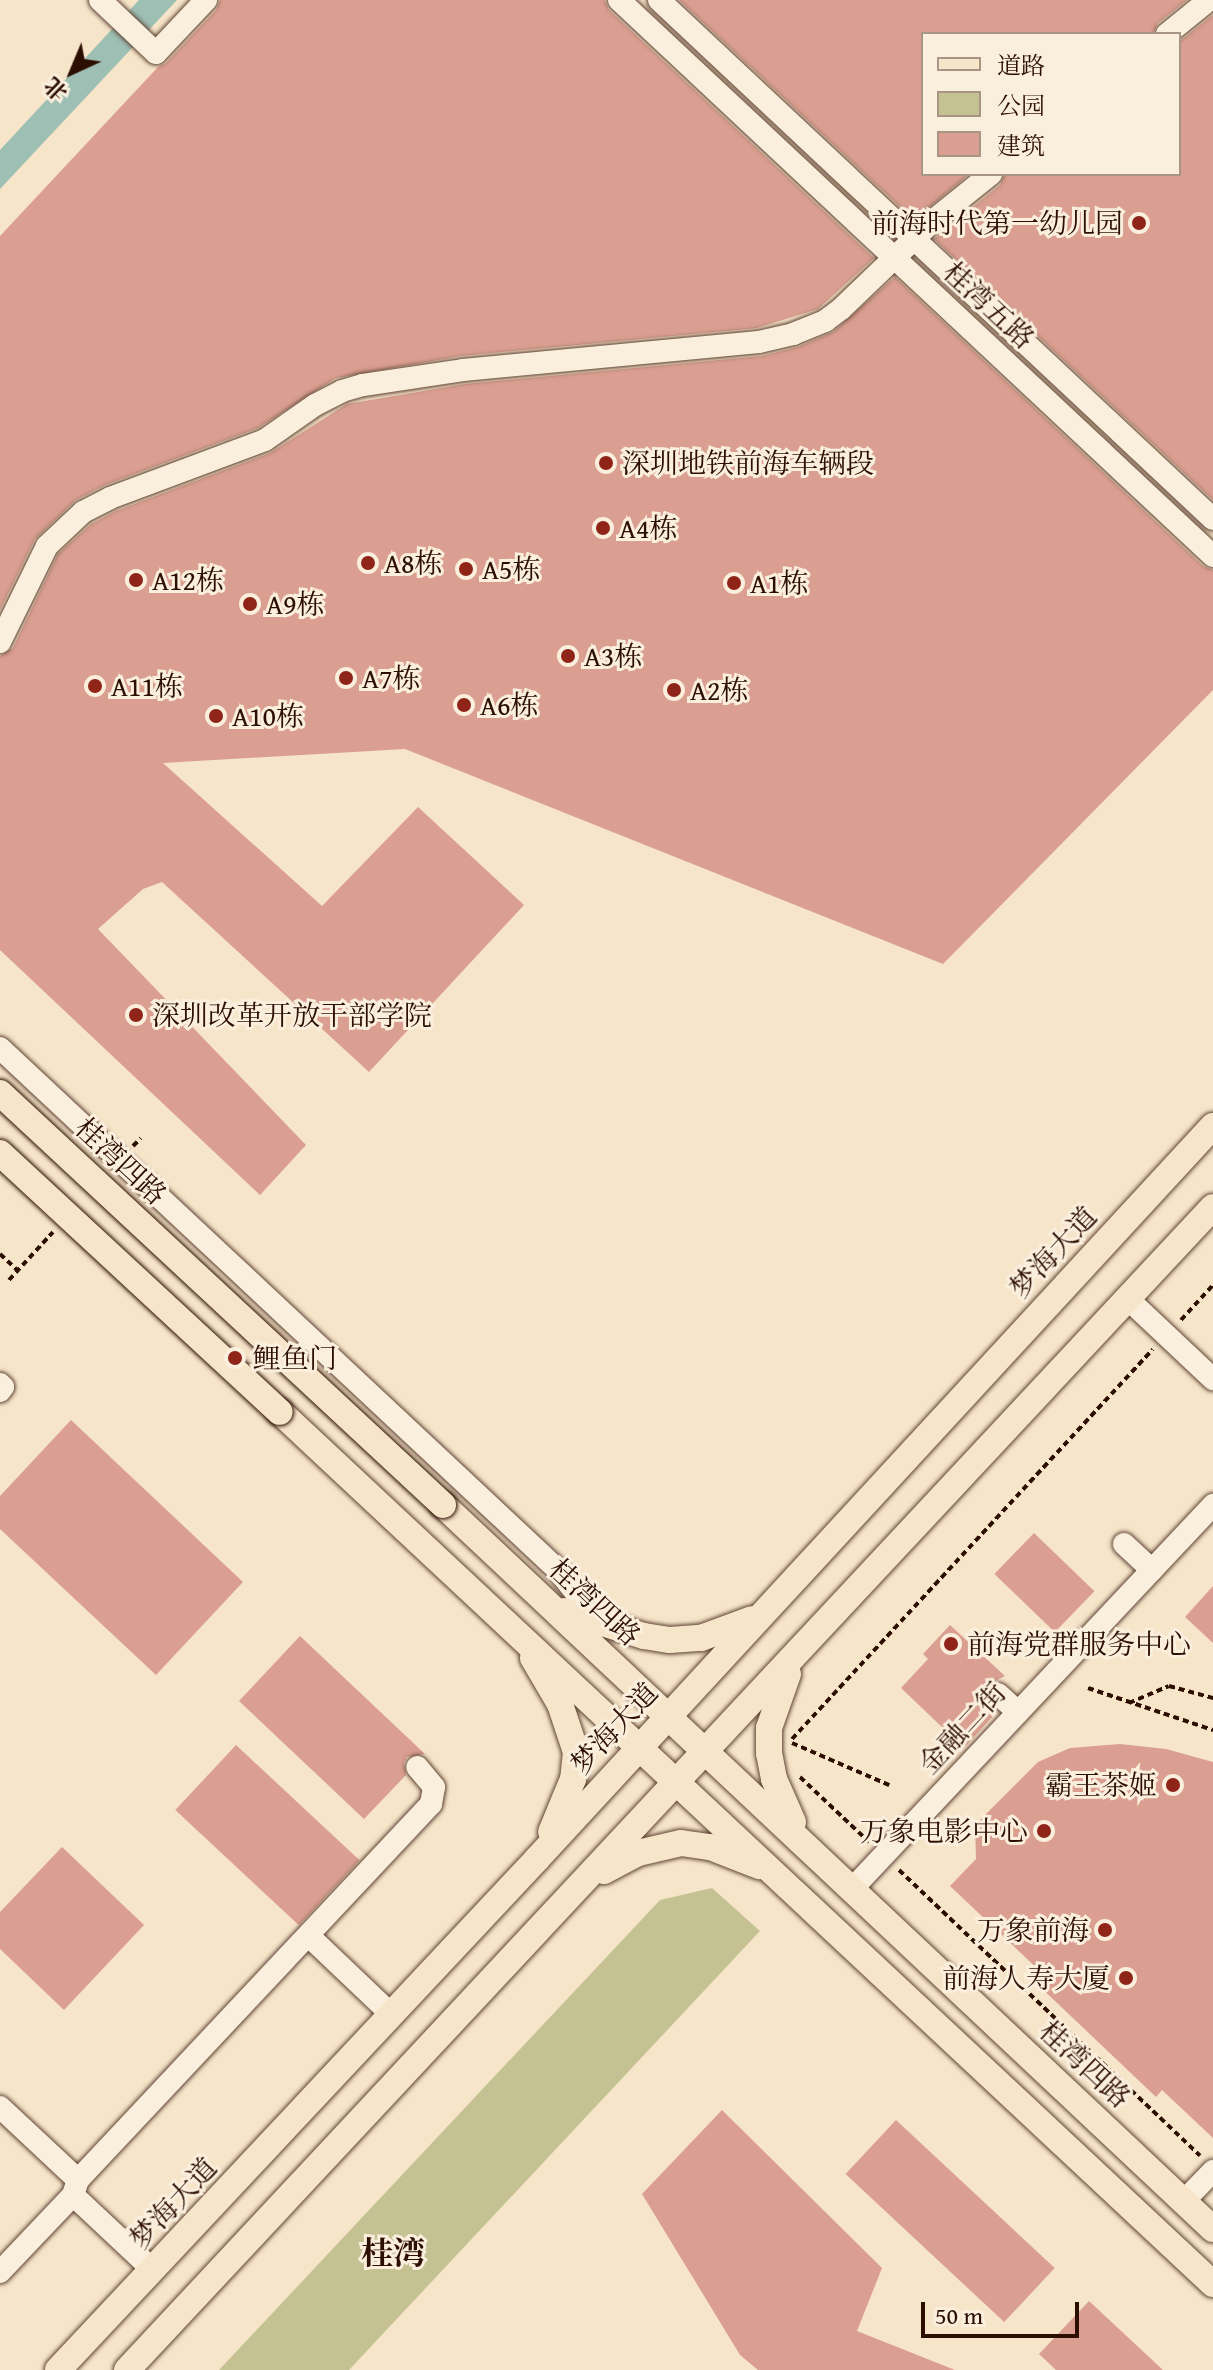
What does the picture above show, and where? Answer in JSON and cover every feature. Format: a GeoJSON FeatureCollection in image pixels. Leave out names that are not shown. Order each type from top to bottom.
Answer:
{"type":"FeatureCollection","features":[{"type":"Feature","properties":{"kind":"main road","name":"桂湾四路"},"geometry":{"type":"LineString","coordinates":[[0,1093],[670,1715],[1213,2229]]}},
{"type":"Feature","properties":{"kind":"main road","name":"梦海大道"},"geometry":{"type":"LineString","coordinates":[[58,2370],[537,1859],[1213,1126]]}},
{"type":"Feature","properties":{"kind":"main road"},"geometry":{"type":"LineString","coordinates":[[0,1153],[641,1746],[1213,2284]]}},
{"type":"Feature","properties":{"kind":"main road"},"geometry":{"type":"LineString","coordinates":[[127,2370],[1213,1207]]}},
{"type":"Feature","properties":{"kind":"main road"},"geometry":{"type":"LineString","coordinates":[[553,1607],[644,1636],[683,1641],[719,1633],[762,1615]]}},
{"type":"Feature","properties":{"kind":"main road"},"geometry":{"type":"LineString","coordinates":[[519,1634],[560,1704],[576,1752],[573,1779],[564,1806],[537,1859]]}},
{"type":"Feature","properties":{"kind":"main road"},"geometry":{"type":"LineString","coordinates":[[800,1651],[775,1704],[769,1728],[769,1753],[783,1803],[805,1843]]}},
{"type":"Feature","properties":{"kind":"main road"},"geometry":{"type":"LineString","coordinates":[[586,1881],[638,1853],[681,1843],[710,1847],[776,1873]]}},
{"type":"Feature","properties":{"kind":"street"},"geometry":{"type":"LineString","coordinates":[[107,6],[156,53],[206,0]]}},
{"type":"Feature","properties":{"kind":"street","name":"桂湾五路"},"geometry":{"type":"LineString","coordinates":[[619,0],[1213,556]]}},
{"type":"Feature","properties":{"kind":"street","name":"桂湾五路"},"geometry":{"type":"LineString","coordinates":[[659,0],[1213,519]]}},
{"type":"Feature","properties":{"kind":"street"},"geometry":{"type":"LineString","coordinates":[[1169,32],[1209,0]]}},
{"type":"Feature","properties":{"kind":"street"},"geometry":{"type":"LineString","coordinates":[[0,642],[47,546],[83,512],[138,485],[265,440],[342,391],[410,376],[759,342],[825,321],[989,176]]}},
{"type":"Feature","properties":{"kind":"street"},"geometry":{"type":"LineString","coordinates":[[0,1048],[550,1561],[580,1598],[598,1649]]}},
{"type":"Feature","properties":{"kind":"street"},"geometry":{"type":"LineString","coordinates":[[0,1081],[33,1124]]}},
{"type":"Feature","properties":{"kind":"street"},"geometry":{"type":"LineString","coordinates":[[1128,1299],[1213,1379]]}},
{"type":"Feature","properties":{"kind":"street"},"geometry":{"type":"LineString","coordinates":[[0,1384],[3,1387],[0,1391]]}},
{"type":"Feature","properties":{"kind":"street","name":"金融二街"},"geometry":{"type":"LineString","coordinates":[[853,1888],[1213,1505]]}},
{"type":"Feature","properties":{"kind":"street"},"geometry":{"type":"LineString","coordinates":[[1124,1544],[1152,1570]]}},
{"type":"Feature","properties":{"kind":"street"},"geometry":{"type":"LineString","coordinates":[[998,1694],[1018,1712]]}},
{"type":"Feature","properties":{"kind":"street"},"geometry":{"type":"LineString","coordinates":[[0,2272],[431,1804],[434,1787],[417,1767]]}},
{"type":"Feature","properties":{"kind":"street"},"geometry":{"type":"LineString","coordinates":[[309,1936],[392,2015]]}},
{"type":"Feature","properties":{"kind":"street"},"geometry":{"type":"LineString","coordinates":[[0,2107],[153,2270]]}},
{"type":"Feature","properties":{"kind":"street"},"geometry":{"type":"LineString","coordinates":[[1184,2201],[1213,2171]]}},
{"type":"Feature","properties":{"kind":"path"},"geometry":{"type":"LineString","coordinates":[[0,1254],[18,1271]]}},
{"type":"Feature","properties":{"kind":"path"},"geometry":{"type":"LineString","coordinates":[[1128,1703],[1169,1686],[1213,1698]]}},
{"type":"Feature","properties":{"kind":"path"},"geometry":{"type":"LineString","coordinates":[[1088,1688],[1213,1730]]}},
{"type":"Feature","properties":{"kind":"path"},"geometry":{"type":"LineString","coordinates":[[792,1743],[889,1785]]}},
{"type":"Feature","properties":{"kind":"green space"},"geometry":{"type":"Polygon","coordinates":[[[712,1888],[760,1931],[349,2370],[219,2370],[660,1900],[712,1888]]]}},
{"type":"Feature","properties":{"kind":"water"},"geometry":{"type":"Polygon","coordinates":[[[139,0],[177,0],[0,189],[0,150],[139,0]]]}},
{"type":"Feature","properties":{"kind":"building"},"geometry":{"type":"Polygon","coordinates":[[[220,0],[605,0],[609,10],[874,258],[818,309],[757,328],[461,356],[336,378],[258,428],[105,485],[76,500],[35,539],[0,610],[0,236],[158,67],[166,63],[216,10],[220,0]]]}},
{"type":"Feature","properties":{"kind":"building"},"geometry":{"type":"Polygon","coordinates":[[[679,0],[1187,0],[1158,23],[1154,32],[921,32],[921,176],[967,176],[914,220],[679,0]]]}},
{"type":"Feature","properties":{"kind":"building"},"geometry":{"type":"Polygon","coordinates":[[[1213,15],[1213,500],[934,239],[1000,185],[1004,176],[1181,176],[1181,40],[1213,15]]]}},
{"type":"Feature","properties":{"kind":"building"},"geometry":{"type":"Polygon","coordinates":[[[895,277],[1203,566],[1213,570],[1213,690],[943,964],[405,749],[163,763],[322,906],[418,807],[524,905],[369,1072],[162,882],[143,889],[98,929],[306,1145],[260,1195],[0,950],[0,656],[13,648],[58,554],[91,524],[116,511],[270,453],[347,404],[465,384],[762,356],[798,347],[833,332],[895,277]]]}},
{"type":"Feature","properties":{"kind":"building"},"geometry":{"type":"Polygon","coordinates":[[[71,1420],[243,1582],[156,1675],[0,1529],[0,1496],[71,1420]]]}},
{"type":"Feature","properties":{"kind":"building"},"geometry":{"type":"Polygon","coordinates":[[[1034,1533],[1094,1591],[1055,1632],[994,1574],[1034,1533]]]}},
{"type":"Feature","properties":{"kind":"building"},"geometry":{"type":"Polygon","coordinates":[[[1213,1586],[1213,1643],[1185,1617],[1213,1586]]]}},
{"type":"Feature","properties":{"kind":"building"},"geometry":{"type":"Polygon","coordinates":[[[950,1625],[1005,1676],[987,1685],[980,1703],[993,1716],[964,1748],[901,1688],[928,1659],[923,1654],[950,1625]]]}},
{"type":"Feature","properties":{"kind":"building"},"geometry":{"type":"Polygon","coordinates":[[[300,1636],[425,1754],[407,1757],[404,1763],[406,1775],[364,1819],[239,1701],[300,1636]]]}},
{"type":"Feature","properties":{"kind":"building","name":"万象前海"},"geometry":{"type":"Polygon","coordinates":[[[1120,1744],[1166,1749],[1213,1762],[1213,2138],[1162,2090],[1156,2097],[1035,1982],[1043,1974],[950,1886],[976,1859],[975,1825],[1038,1762],[1070,1748],[1120,1744]]]}},
{"type":"Feature","properties":{"kind":"building"},"geometry":{"type":"Polygon","coordinates":[[[236,1745],[360,1860],[299,1925],[175,1810],[236,1745]]]}},
{"type":"Feature","properties":{"kind":"building"},"geometry":{"type":"Polygon","coordinates":[[[62,1847],[144,1925],[64,2010],[0,1949],[0,1912],[62,1847]]]}},
{"type":"Feature","properties":{"kind":"building"},"geometry":{"type":"Polygon","coordinates":[[[722,2110],[882,2268],[857,2331],[955,2370],[758,2370],[740,2355],[642,2194],[722,2110]]]}},
{"type":"Feature","properties":{"kind":"building"},"geometry":{"type":"Polygon","coordinates":[[[896,2120],[1055,2268],[1004,2322],[846,2174],[896,2120]]]}},
{"type":"Feature","properties":{"kind":"building"},"geometry":{"type":"Polygon","coordinates":[[[1089,2301],[1163,2370],[1056,2370],[1039,2354],[1089,2301]]]}},
{"type":"Feature","properties":{"kind":"place","name":"前海时代第一幼儿园"},"geometry":{"type":"Point","coordinates":[1139,223]}},
{"type":"Feature","properties":{"kind":"place","name":"深圳地铁前海车辆段"},"geometry":{"type":"Point","coordinates":[606,463]}},
{"type":"Feature","properties":{"kind":"place","name":"A4栋"},"geometry":{"type":"Point","coordinates":[603,528]}},
{"type":"Feature","properties":{"kind":"place","name":"A8栋"},"geometry":{"type":"Point","coordinates":[368,563]}},
{"type":"Feature","properties":{"kind":"place","name":"A5栋"},"geometry":{"type":"Point","coordinates":[466,569]}},
{"type":"Feature","properties":{"kind":"place","name":"A12栋"},"geometry":{"type":"Point","coordinates":[136,580]}},
{"type":"Feature","properties":{"kind":"place","name":"A1栋"},"geometry":{"type":"Point","coordinates":[734,583]}},
{"type":"Feature","properties":{"kind":"place","name":"A9栋"},"geometry":{"type":"Point","coordinates":[250,604]}},
{"type":"Feature","properties":{"kind":"place","name":"A3栋"},"geometry":{"type":"Point","coordinates":[568,656]}},
{"type":"Feature","properties":{"kind":"place","name":"A7栋"},"geometry":{"type":"Point","coordinates":[346,678]}},
{"type":"Feature","properties":{"kind":"place","name":"A11栋"},"geometry":{"type":"Point","coordinates":[95,686]}},
{"type":"Feature","properties":{"kind":"place","name":"A2栋"},"geometry":{"type":"Point","coordinates":[674,690]}},
{"type":"Feature","properties":{"kind":"place","name":"A6栋"},"geometry":{"type":"Point","coordinates":[464,705]}},
{"type":"Feature","properties":{"kind":"place","name":"A10栋"},"geometry":{"type":"Point","coordinates":[216,716]}},
{"type":"Feature","properties":{"kind":"place","name":"深圳改革开放干部学院"},"geometry":{"type":"Point","coordinates":[136,1015]}},
{"type":"Feature","properties":{"kind":"place","name":"鲤鱼门"},"geometry":{"type":"Point","coordinates":[235,1358]}},
{"type":"Feature","properties":{"kind":"place","name":"前海党群服务中心"},"geometry":{"type":"Point","coordinates":[951,1644]}},
{"type":"Feature","properties":{"kind":"place","name":"霸王茶姬"},"geometry":{"type":"Point","coordinates":[1173,1785]}},
{"type":"Feature","properties":{"kind":"place","name":"万象电影中心"},"geometry":{"type":"Point","coordinates":[1044,1831]}},
{"type":"Feature","properties":{"kind":"place","name":"万象前海"},"geometry":{"type":"Point","coordinates":[1105,1930]}},
{"type":"Feature","properties":{"kind":"place","name":"前海人寿大厦"},"geometry":{"type":"Point","coordinates":[1126,1978]}},
{"type":"Feature","properties":{"kind":"district","name":"桂湾"},"geometry":{"type":"Point","coordinates":[393,2253]}}]}
